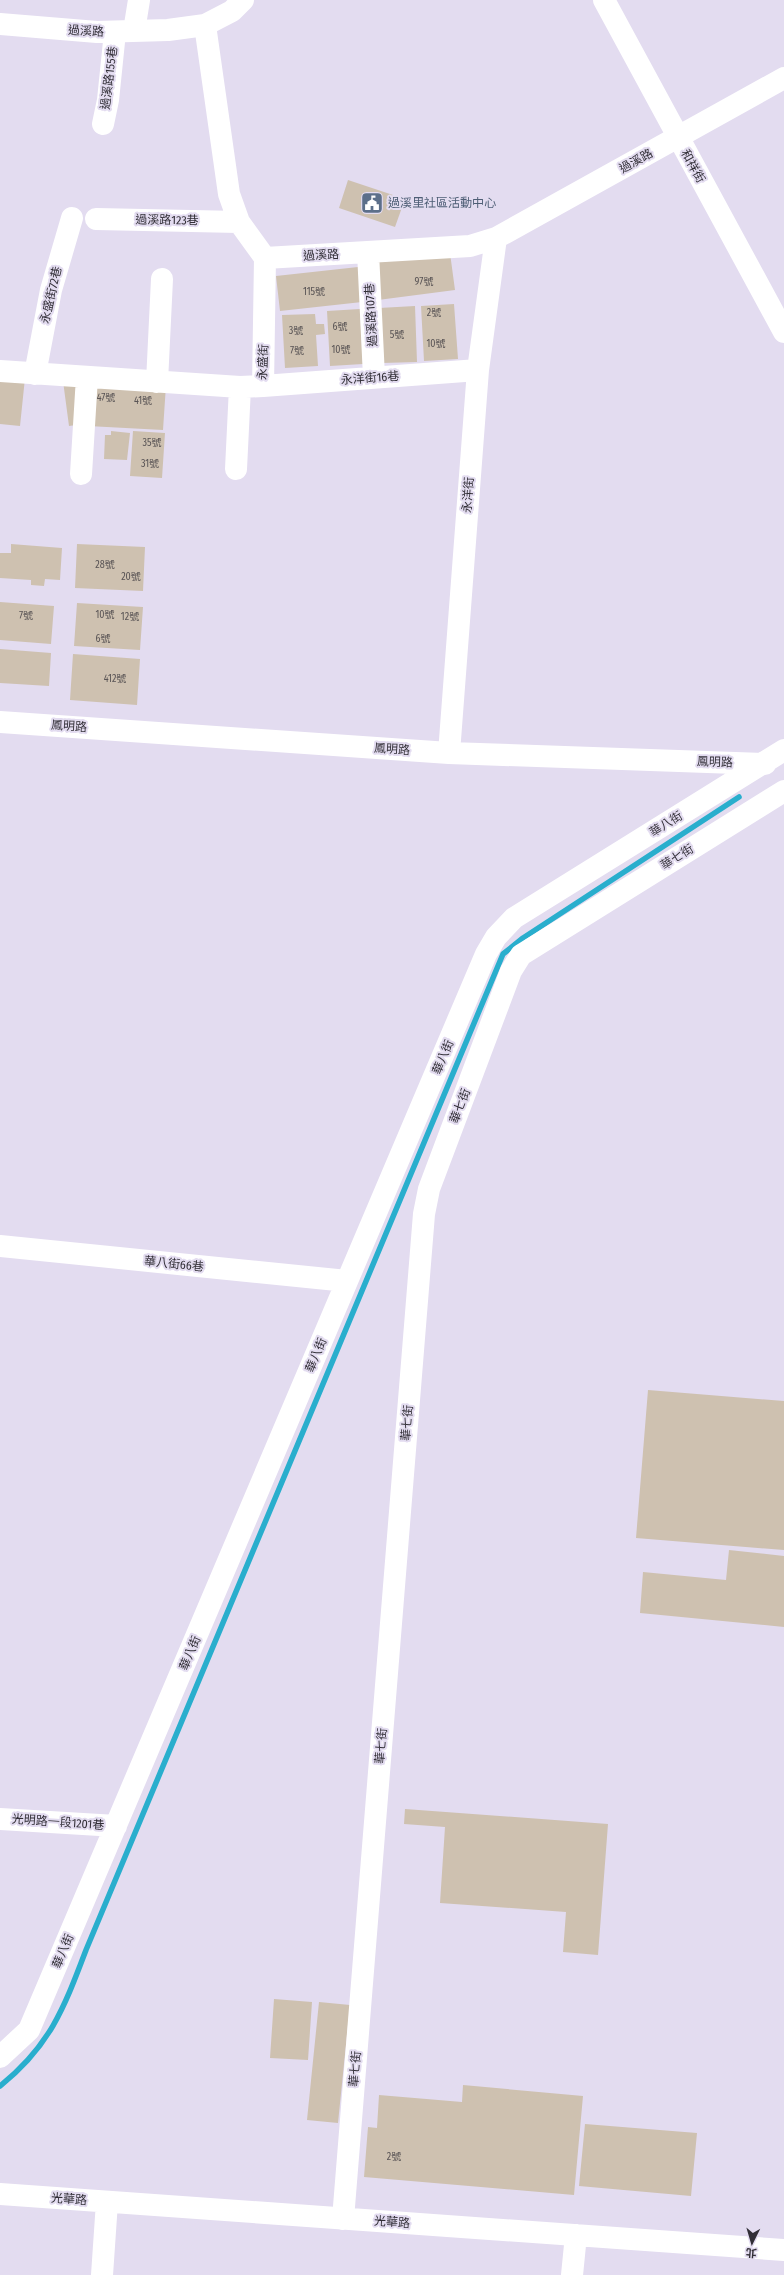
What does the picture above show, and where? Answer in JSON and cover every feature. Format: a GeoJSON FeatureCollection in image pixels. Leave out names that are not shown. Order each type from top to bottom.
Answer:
{"type":"FeatureCollection","features":[{"type":"Feature","properties":{"kind":"street","name":"過溪路155巷"},"geometry":{"type":"LineString","coordinates":[[103,124],[124,31],[140,0]]}},
{"type":"Feature","properties":{"kind":"street"},"geometry":{"type":"LineString","coordinates":[[243,0],[232,11],[205,25],[229,194],[239,222],[265,258]]}},
{"type":"Feature","properties":{"kind":"street","name":"和祥街"},"geometry":{"type":"LineString","coordinates":[[604,0],[677,138],[784,332]]}},
{"type":"Feature","properties":{"kind":"street","name":"過溪路"},"geometry":{"type":"LineString","coordinates":[[0,24],[97,32],[205,25]]}},
{"type":"Feature","properties":{"kind":"street","name":"過溪路"},"geometry":{"type":"LineString","coordinates":[[265,258],[470,246],[496,238],[784,78]]}},
{"type":"Feature","properties":{"kind":"street","name":"永盛街72巷"},"geometry":{"type":"LineString","coordinates":[[35,374],[51,290],[72,218]]}},
{"type":"Feature","properties":{"kind":"street","name":"過溪路123巷"},"geometry":{"type":"LineString","coordinates":[[96,219],[239,222]]}},
{"type":"Feature","properties":{"kind":"street","name":"永洋街"},"geometry":{"type":"LineString","coordinates":[[448,753],[478,370],[496,238]]}},
{"type":"Feature","properties":{"kind":"street","name":"過溪路107巷"},"geometry":{"type":"LineString","coordinates":[[368,252],[374,378]]}},
{"type":"Feature","properties":{"kind":"street","name":"永盛街"},"geometry":{"type":"LineString","coordinates":[[0,371],[240,387],[263,386],[265,258]]}},
{"type":"Feature","properties":{"kind":"street"},"geometry":{"type":"LineString","coordinates":[[157,382],[162,279]]}},
{"type":"Feature","properties":{"kind":"street","name":"永洋街16巷"},"geometry":{"type":"LineString","coordinates":[[263,386],[478,370]]}},
{"type":"Feature","properties":{"kind":"street"},"geometry":{"type":"LineString","coordinates":[[81,474],[87,377]]}},
{"type":"Feature","properties":{"kind":"street"},"geometry":{"type":"LineString","coordinates":[[236,469],[240,387]]}},
{"type":"Feature","properties":{"kind":"street","name":"鳳明路"},"geometry":{"type":"LineString","coordinates":[[0,722],[448,753],[784,766]]}},
{"type":"Feature","properties":{"kind":"street"},"geometry":{"type":"LineString","coordinates":[[762,764],[784,750]]}},
{"type":"Feature","properties":{"kind":"street","name":"華八街"},"geometry":{"type":"LineString","coordinates":[[0,2057],[18,2043],[29,2030],[486,954],[496,936],[514,918],[762,764]]}},
{"type":"Feature","properties":{"kind":"street","name":"華七街"},"geometry":{"type":"LineString","coordinates":[[343,2219],[423,1222],[429,1188],[511,971],[520,955],[784,791]]}},
{"type":"Feature","properties":{"kind":"street","name":"華八街66巷"},"geometry":{"type":"LineString","coordinates":[[0,1246],[347,1281]]}},
{"type":"Feature","properties":{"kind":"street","name":"光明路一段1201巷"},"geometry":{"type":"LineString","coordinates":[[0,1819],[116,1826]]}},
{"type":"Feature","properties":{"kind":"street","name":"光華路"},"geometry":{"type":"LineString","coordinates":[[0,2194],[784,2250]]}},
{"type":"Feature","properties":{"kind":"street"},"geometry":{"type":"LineString","coordinates":[[102,2275],[108,2202]]}},
{"type":"Feature","properties":{"kind":"street"},"geometry":{"type":"LineString","coordinates":[[572,2275],[576,2235]]}},
{"type":"Feature","properties":{"kind":"building","name":"過溪里社區活動中心"},"geometry":{"type":"Polygon","coordinates":[[[348,180],[405,199],[395,227],[339,208],[348,180]]]}},
{"type":"Feature","properties":{"kind":"building"},"geometry":{"type":"Polygon","coordinates":[[[450,253],[455,290],[378,300],[373,263],[450,253]]]}},
{"type":"Feature","properties":{"kind":"building"},"geometry":{"type":"Polygon","coordinates":[[[358,267],[362,302],[280,311],[276,276],[358,267]]]}},
{"type":"Feature","properties":{"kind":"building"},"geometry":{"type":"Polygon","coordinates":[[[454,304],[458,359],[424,361],[421,306],[454,304]]]}},
{"type":"Feature","properties":{"kind":"building"},"geometry":{"type":"Polygon","coordinates":[[[415,306],[417,362],[382,363],[379,308],[415,306]]]}},
{"type":"Feature","properties":{"kind":"building"},"geometry":{"type":"Polygon","coordinates":[[[360,309],[363,364],[330,366],[327,311],[360,309]]]}},
{"type":"Feature","properties":{"kind":"building"},"geometry":{"type":"Polygon","coordinates":[[[315,314],[316,324],[324,324],[325,334],[316,335],[318,366],[285,368],[282,315],[315,314]]]}},
{"type":"Feature","properties":{"kind":"building"},"geometry":{"type":"Polygon","coordinates":[[[0,376],[25,378],[20,426],[0,424],[0,376]]]}},
{"type":"Feature","properties":{"kind":"building"},"geometry":{"type":"Polygon","coordinates":[[[77,379],[83,424],[69,426],[63,381],[77,379]]]}},
{"type":"Feature","properties":{"kind":"building"},"geometry":{"type":"Polygon","coordinates":[[[100,382],[166,385],[163,430],[88,426],[89,392],[100,382]]]}},
{"type":"Feature","properties":{"kind":"building"},"geometry":{"type":"Polygon","coordinates":[[[111,431],[130,433],[127,460],[104,459],[105,435],[111,435],[111,431]]]}},
{"type":"Feature","properties":{"kind":"building"},"geometry":{"type":"Polygon","coordinates":[[[133,431],[165,433],[162,478],[130,476],[133,431]]]}},
{"type":"Feature","properties":{"kind":"building"},"geometry":{"type":"Polygon","coordinates":[[[11,544],[62,548],[60,580],[45,579],[44,586],[31,585],[31,580],[0,578],[0,553],[11,553],[11,544]]]}},
{"type":"Feature","properties":{"kind":"building"},"geometry":{"type":"Polygon","coordinates":[[[77,544],[145,547],[143,591],[75,588],[77,544]]]}},
{"type":"Feature","properties":{"kind":"building"},"geometry":{"type":"Polygon","coordinates":[[[0,602],[54,606],[51,644],[0,640],[0,602]]]}},
{"type":"Feature","properties":{"kind":"building"},"geometry":{"type":"Polygon","coordinates":[[[77,603],[143,607],[140,650],[74,646],[77,603]]]}},
{"type":"Feature","properties":{"kind":"building"},"geometry":{"type":"Polygon","coordinates":[[[0,649],[51,653],[49,686],[0,683],[0,649]]]}},
{"type":"Feature","properties":{"kind":"building"},"geometry":{"type":"Polygon","coordinates":[[[73,654],[140,659],[137,705],[70,700],[73,654]]]}},
{"type":"Feature","properties":{"kind":"building"},"geometry":{"type":"Polygon","coordinates":[[[648,1390],[784,1401],[784,1550],[636,1538],[648,1390]]]}},
{"type":"Feature","properties":{"kind":"building"},"geometry":{"type":"Polygon","coordinates":[[[729,1550],[784,1556],[784,1627],[640,1613],[643,1572],[726,1580],[729,1550]]]}},
{"type":"Feature","properties":{"kind":"building"},"geometry":{"type":"Polygon","coordinates":[[[405,1809],[608,1824],[598,1955],[563,1952],[566,1912],[440,1903],[445,1827],[404,1824],[405,1809]]]}},
{"type":"Feature","properties":{"kind":"building"},"geometry":{"type":"Polygon","coordinates":[[[274,1999],[312,2002],[308,2060],[270,2058],[274,1999]]]}},
{"type":"Feature","properties":{"kind":"building"},"geometry":{"type":"Polygon","coordinates":[[[319,2002],[350,2005],[338,2123],[307,2120],[319,2002]]]}},
{"type":"Feature","properties":{"kind":"building"},"geometry":{"type":"Polygon","coordinates":[[[463,2085],[583,2096],[574,2195],[364,2177],[368,2127],[377,2128],[379,2095],[462,2102],[463,2085]]]}},
{"type":"Feature","properties":{"kind":"building"},"geometry":{"type":"Polygon","coordinates":[[[585,2124],[697,2133],[691,2196],[579,2186],[585,2124]]]}},
{"type":"Feature","properties":{"kind":"waterway"},"geometry":{"type":"LineString","coordinates":[[0,2086],[17,2071],[43,2041],[54,2025],[70,1990],[503,954],[523,938],[739,797]]}},
{"type":"Feature","properties":{"kind":"place","name":"過溪里社區活動中心"},"geometry":{"type":"Point","coordinates":[372,203]}}]}
